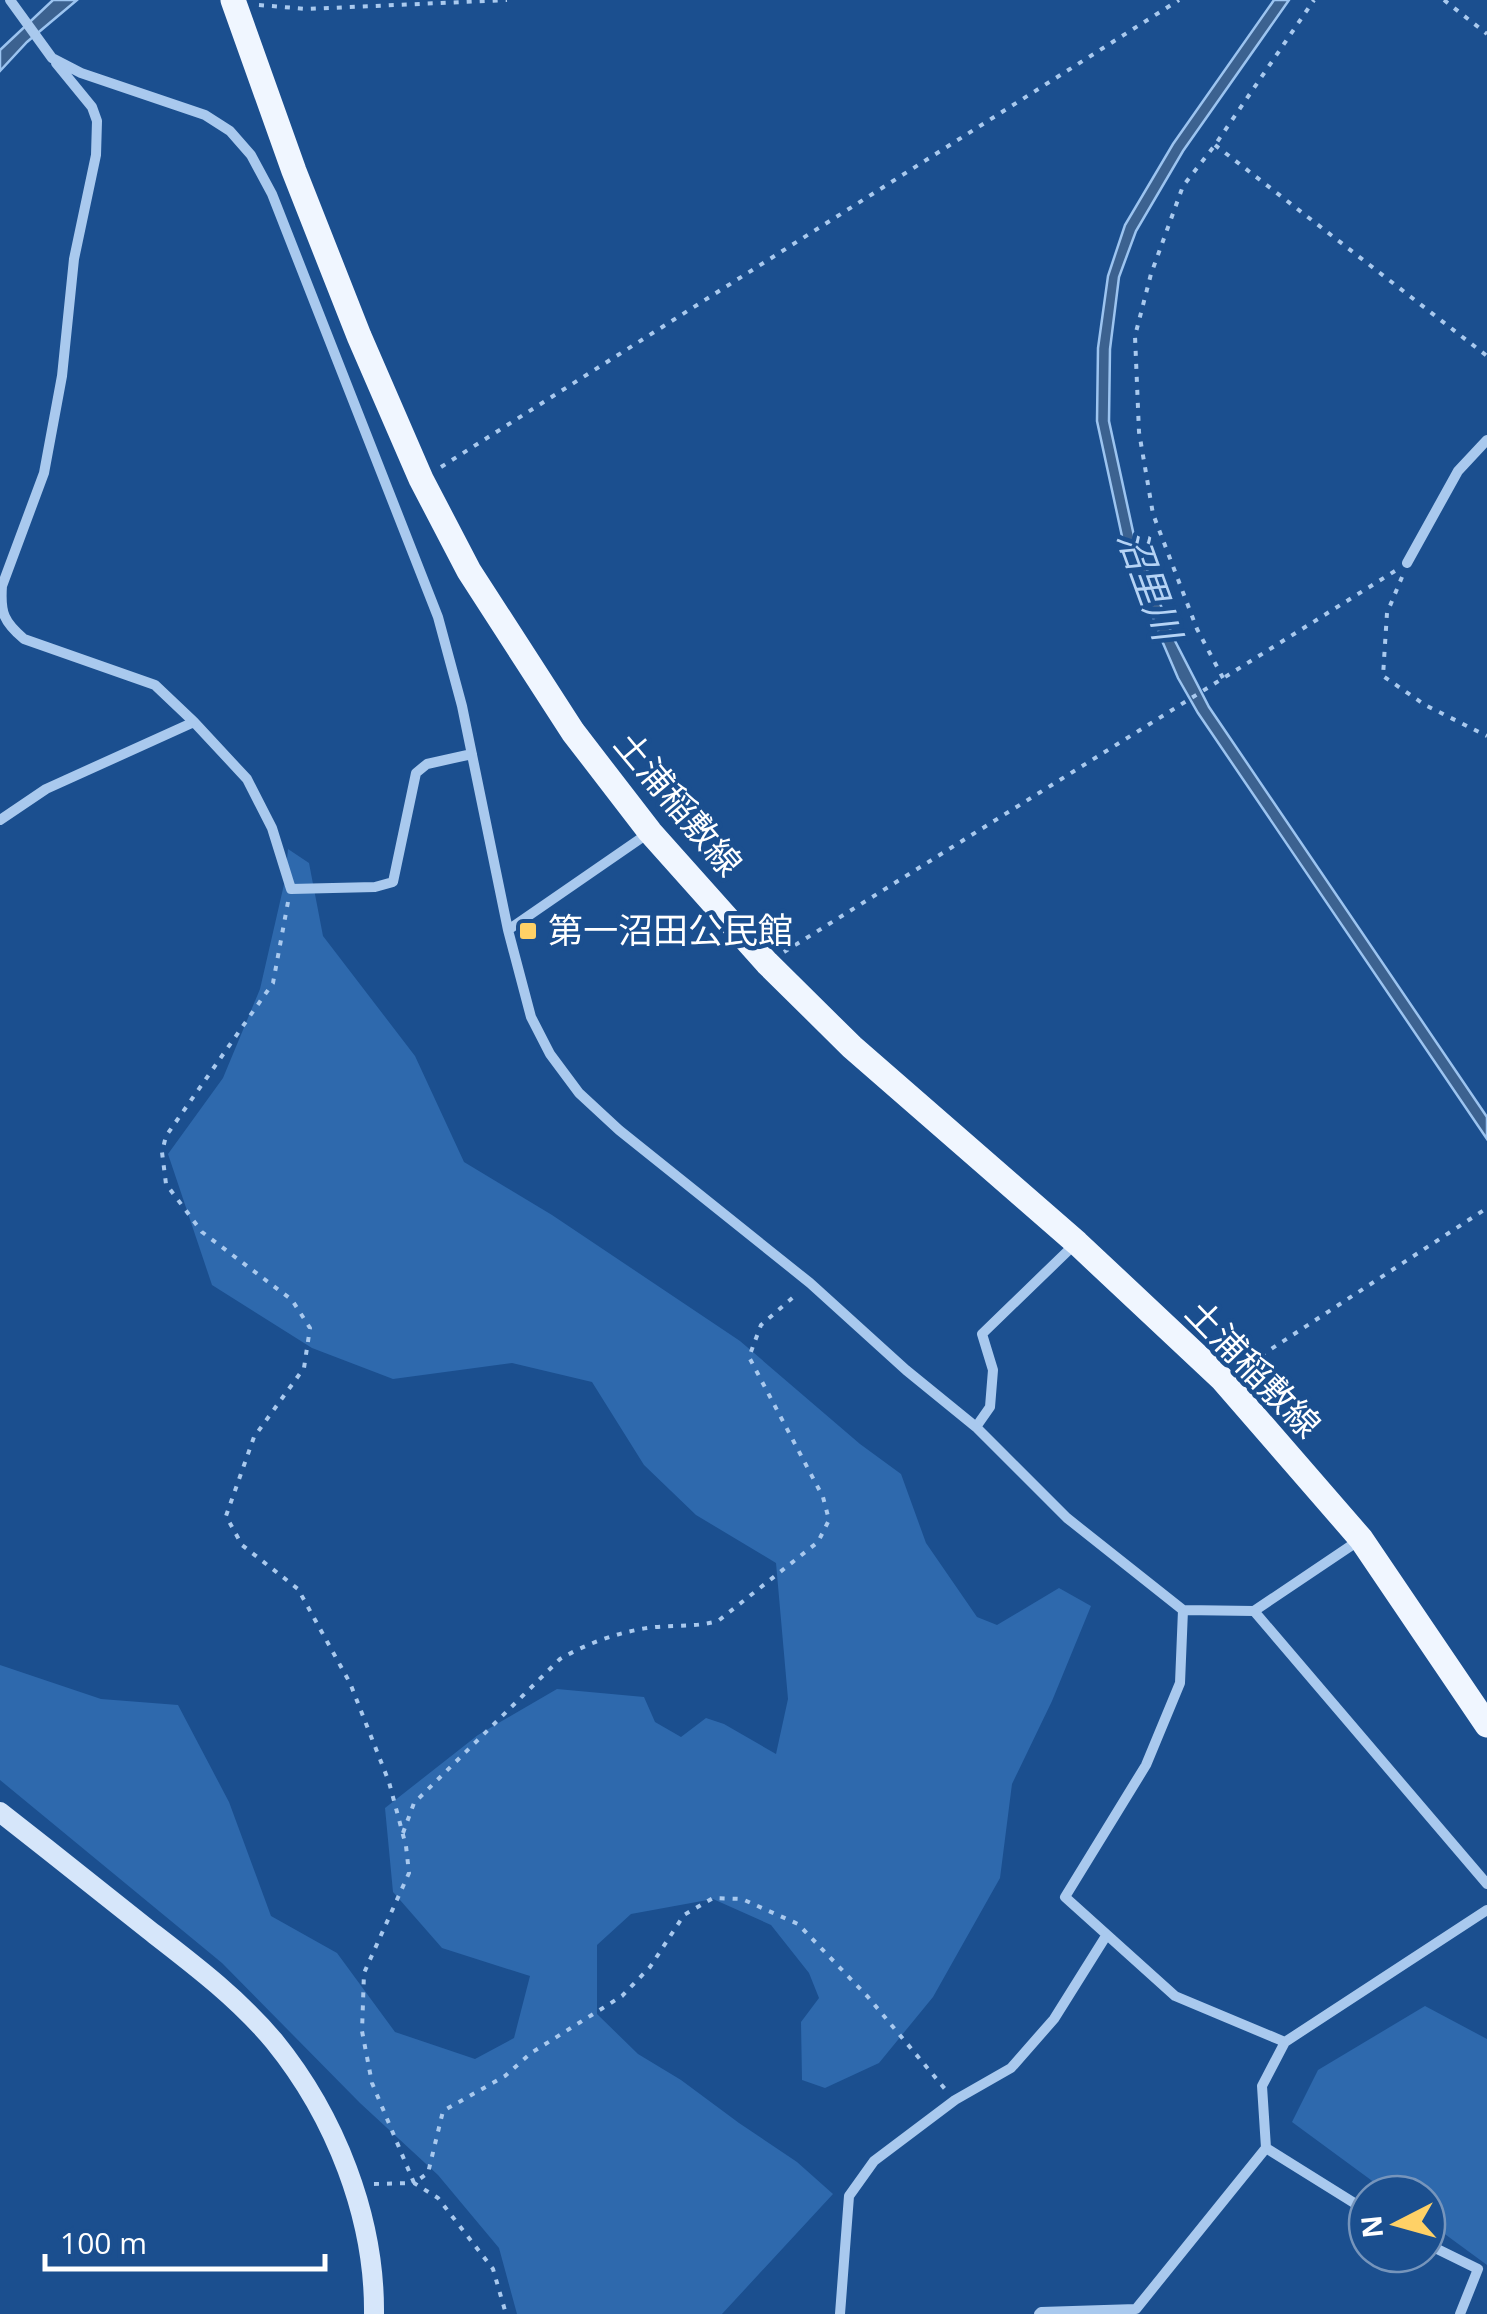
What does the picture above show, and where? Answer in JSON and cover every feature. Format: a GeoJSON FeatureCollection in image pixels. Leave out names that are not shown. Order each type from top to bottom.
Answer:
{"type":"FeatureCollection","features":[{"type":"Feature","properties":{"kind":"main road","name":"土浦稲敷線"},"geometry":{"type":"LineString","coordinates":[[234,2],[294,171],[421,480],[470,570],[572,732],[650,832],[767,963],[852,1047],[1077,1242],[1222,1380],[1361,1538],[1487,1725]]}},
{"type":"Feature","properties":{"kind":"street"},"geometry":{"type":"LineString","coordinates":[[10,0],[92,107],[96,155],[74,259],[62,376],[44,473],[2,586],[3,627],[24,639],[155,685],[247,779],[272,828],[291,889],[375,887],[393,882],[416,773],[428,764],[472,754]]}},
{"type":"Feature","properties":{"kind":"street"},"geometry":{"type":"LineString","coordinates":[[52,58],[80,73],[204,115],[230,131],[252,155],[272,194],[438,617],[531,1016],[550,1054],[578,1093],[810,1283],[976,1427],[1067,1518],[1183,1610],[1254,1611],[1361,1538]]}},
{"type":"Feature","properties":{"kind":"street"},"geometry":{"type":"LineString","coordinates":[[1407,563],[1458,471],[1487,440]]}},
{"type":"Feature","properties":{"kind":"street"},"geometry":{"type":"LineString","coordinates":[[0,820],[46,789],[194,722]]}},
{"type":"Feature","properties":{"kind":"street"},"geometry":{"type":"LineString","coordinates":[[508,930],[650,832]]}},
{"type":"Feature","properties":{"kind":"street"},"geometry":{"type":"LineString","coordinates":[[976,1427],[990,1407],[993,1370],[982,1334],[1077,1242]]}},
{"type":"Feature","properties":{"kind":"street"},"geometry":{"type":"LineString","coordinates":[[1183,1610],[1180,1683],[1160,1732],[1146,1765],[1064,1897],[1175,1996],[1286,2042]]}},
{"type":"Feature","properties":{"kind":"street"},"geometry":{"type":"LineString","coordinates":[[1254,1611],[1487,1884]]}},
{"type":"Feature","properties":{"kind":"street"},"geometry":{"type":"LineString","coordinates":[[0,1812],[199,1969],[273,2040],[305,2084],[353,2185],[372,2264],[374,2314]]}},
{"type":"Feature","properties":{"kind":"street"},"geometry":{"type":"LineString","coordinates":[[1039,2314],[1139,2312],[1266,2148],[1262,2086],[1286,2042],[1487,1910]]}},
{"type":"Feature","properties":{"kind":"street"},"geometry":{"type":"LineString","coordinates":[[840,2314],[848,2196],[874,2161],[955,2100],[1012,2068],[1054,2019],[1106,1936]]}},
{"type":"Feature","properties":{"kind":"street"},"geometry":{"type":"LineString","coordinates":[[1266,2148],[1347,2199]]}},
{"type":"Feature","properties":{"kind":"street"},"geometry":{"type":"LineString","coordinates":[[1447,2254],[1478,2269],[1460,2314]]}},
{"type":"Feature","properties":{"kind":"path"},"geometry":{"type":"LineString","coordinates":[[234,2],[307,9],[507,0]]}},
{"type":"Feature","properties":{"kind":"path"},"geometry":{"type":"LineString","coordinates":[[421,480],[1179,0]]}},
{"type":"Feature","properties":{"kind":"path"},"geometry":{"type":"LineString","coordinates":[[1223,678],[1197,629],[1154,514],[1139,432],[1135,336],[1151,274],[1183,186],[1215,146],[1314,0]]}},
{"type":"Feature","properties":{"kind":"path"},"geometry":{"type":"LineString","coordinates":[[1444,0],[1487,34]]}},
{"type":"Feature","properties":{"kind":"path"},"geometry":{"type":"LineString","coordinates":[[1215,146],[1487,356]]}},
{"type":"Feature","properties":{"kind":"path"},"geometry":{"type":"LineString","coordinates":[[767,963],[1407,563]]}},
{"type":"Feature","properties":{"kind":"path"},"geometry":{"type":"LineString","coordinates":[[1407,563],[1387,613],[1384,676],[1424,705],[1487,736]]}},
{"type":"Feature","properties":{"kind":"path"},"geometry":{"type":"LineString","coordinates":[[291,889],[273,983],[166,1136],[162,1152],[166,1184],[202,1232],[292,1300],[310,1328],[304,1368],[254,1437],[226,1516],[242,1545],[298,1589],[350,1684],[388,1782],[403,1833],[409,1872],[364,1973],[362,2031],[372,2084],[414,2183],[438,2198],[493,2269],[506,2314]]}},
{"type":"Feature","properties":{"kind":"path"},"geometry":{"type":"LineString","coordinates":[[1222,1380],[1484,1210]]}},
{"type":"Feature","properties":{"kind":"path"},"geometry":{"type":"LineString","coordinates":[[403,1833],[414,1803],[560,1660],[585,1644],[654,1627],[699,1627],[718,1621],[818,1542],[829,1520],[823,1496],[749,1358],[761,1325],[810,1283]]}},
{"type":"Feature","properties":{"kind":"path"},"geometry":{"type":"LineString","coordinates":[[353,2185],[414,2183],[428,2173],[443,2112],[505,2076],[531,2053],[622,1996],[650,1967],[684,1915],[713,1898],[742,1899],[798,1924],[868,1997],[955,2100]]}},
{"type":"Feature","properties":{"kind":"shaded area"},"geometry":{"type":"Polygon","coordinates":[[[288,849],[309,863],[323,936],[415,1056],[464,1162],[552,1215],[740,1341],[901,1474],[926,1543],[977,1617],[997,1625],[1059,1588],[1091,1606],[1012,1784],[1000,1878],[933,1997],[879,2063],[825,2088],[802,2080],[801,2022],[819,1998],[809,1973],[771,1925],[713,1899],[631,1914],[597,1945],[597,2014],[638,2054],[797,2162],[833,2194],[722,2314],[517,2314],[499,2248],[438,2175],[360,2103],[222,1963],[0,1780],[0,1665],[101,1699],[178,1705],[229,1802],[271,1916],[337,1953],[395,2032],[475,2059],[514,2038],[530,1976],[442,1948],[393,1892],[385,1808],[478,1735],[557,1689],[644,1697],[655,1722],[681,1737],[706,1718],[776,1754],[788,1699],[776,1563],[696,1515],[644,1465],[592,1382],[512,1363],[393,1379],[312,1348],[212,1285],[168,1154],[223,1078],[260,989],[285,880],[288,849]]]}},
{"type":"Feature","properties":{"kind":"shaded area"},"geometry":{"type":"Polygon","coordinates":[[[1425,2006],[1487,2039],[1487,2265],[1447,2236],[1447,2174],[1363,2174],[1292,2122],[1318,2070],[1425,2006]]]}},
{"type":"Feature","properties":{"kind":"water"},"geometry":{"type":"Polygon","coordinates":[[[53,0],[77,0],[27,42],[0,71],[0,50],[53,0]]]}},
{"type":"Feature","properties":{"kind":"water","name":"沼里川"},"geometry":{"type":"Polygon","coordinates":[[[1274,0],[1289,0],[1183,151],[1136,231],[1119,277],[1110,349],[1109,421],[1134,536],[1173,637],[1209,707],[1487,1117],[1487,1139],[1178,678],[1123,541],[1097,421],[1098,348],[1108,276],[1125,225],[1173,144],[1274,0]]]}},
{"type":"Feature","properties":{"kind":"place","name":"第一沼田公民館"},"geometry":{"type":"Point","coordinates":[528,931]}}]}
